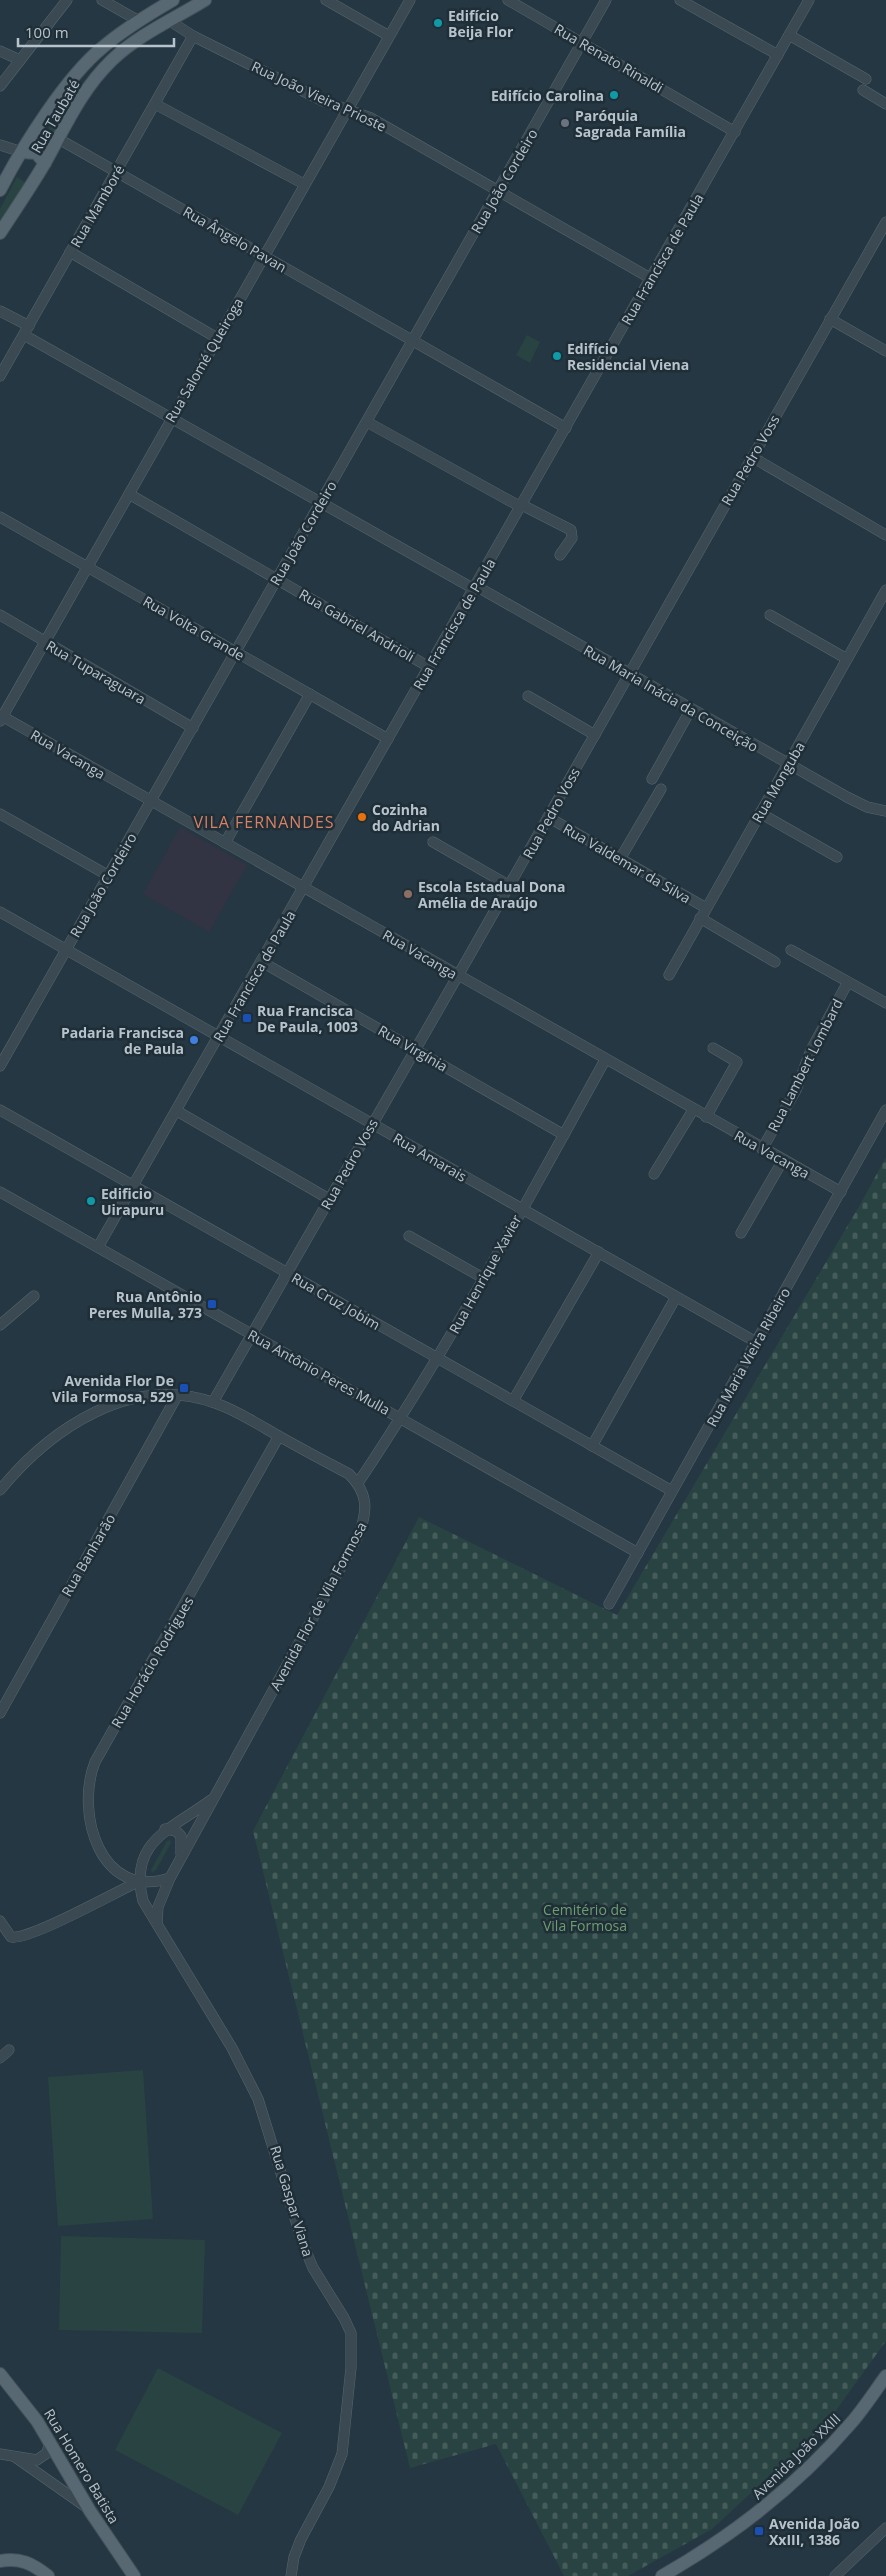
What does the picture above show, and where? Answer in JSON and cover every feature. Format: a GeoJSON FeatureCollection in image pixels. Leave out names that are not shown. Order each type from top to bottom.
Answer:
{"type":"FeatureCollection","features":[{"type":"Feature","properties":{"kind":"main road","name":"Rua Taubaté"},"geometry":{"type":"LineString","coordinates":[[0,190],[58,96],[86,62],[102,47],[173,0]]}},
{"type":"Feature","properties":{"kind":"main road","name":"Rua Taubaté"},"geometry":{"type":"LineString","coordinates":[[0,233],[44,164],[79,98],[97,75],[120,53],[205,0]]}},
{"type":"Feature","properties":{"kind":"main road"},"geometry":{"type":"LineString","coordinates":[[19,157],[36,153],[44,164]]}},
{"type":"Feature","properties":{"kind":"main road","name":"Rua Homero Batista"},"geometry":{"type":"LineString","coordinates":[[0,2374],[22,2399],[50,2442],[90,2511],[134,2576]]}},
{"type":"Feature","properties":{"kind":"main road","name":"Avenida João XXIII"},"geometry":{"type":"LineString","coordinates":[[662,2576],[739,2527],[780,2496],[853,2422],[886,2376]]}},
{"type":"Feature","properties":{"kind":"main road"},"geometry":{"type":"LineString","coordinates":[[0,2561],[20,2560],[36,2567],[48,2576]]}},
{"type":"Feature","properties":{"kind":"street"},"geometry":{"type":"LineString","coordinates":[[0,86],[67,0]]}},
{"type":"Feature","properties":{"kind":"street"},"geometry":{"type":"LineString","coordinates":[[102,0],[139,21]]}},
{"type":"Feature","properties":{"kind":"street"},"geometry":{"type":"LineString","coordinates":[[326,0],[389,36]]}},
{"type":"Feature","properties":{"kind":"street","name":"Rua Salomé Queiroga"},"geometry":{"type":"LineString","coordinates":[[1,718],[410,0]]}},
{"type":"Feature","properties":{"kind":"street","name":"Rua Renato Rinaldi"},"geometry":{"type":"LineString","coordinates":[[508,0],[735,132]]}},
{"type":"Feature","properties":{"kind":"street","name":"Rua João Cordeiro"},"geometry":{"type":"LineString","coordinates":[[0,1066],[606,0]]}},
{"type":"Feature","properties":{"kind":"street"},"geometry":{"type":"LineString","coordinates":[[680,0],[778,55]]}},
{"type":"Feature","properties":{"kind":"street","name":"Rua Francisca de Paula"},"geometry":{"type":"LineString","coordinates":[[98,1247],[220,1037],[809,0]]}},
{"type":"Feature","properties":{"kind":"street","name":"Rua João Vieira Prioste"},"geometry":{"type":"LineString","coordinates":[[170,21],[193,36],[323,101],[371,118],[650,278]]}},
{"type":"Feature","properties":{"kind":"street"},"geometry":{"type":"LineString","coordinates":[[789,35],[866,79]]}},
{"type":"Feature","properties":{"kind":"street","name":"Rua Mamboré"},"geometry":{"type":"LineString","coordinates":[[0,376],[193,36]]}},
{"type":"Feature","properties":{"kind":"street"},"geometry":{"type":"LineString","coordinates":[[0,51],[20,60]]}},
{"type":"Feature","properties":{"kind":"street"},"geometry":{"type":"LineString","coordinates":[[864,90],[886,104]]}},
{"type":"Feature","properties":{"kind":"street"},"geometry":{"type":"LineString","coordinates":[[155,104],[304,184]]}},
{"type":"Feature","properties":{"kind":"street","name":"Rua Ângelo Pavan"},"geometry":{"type":"LineString","coordinates":[[57,138],[566,428]]}},
{"type":"Feature","properties":{"kind":"street"},"geometry":{"type":"LineString","coordinates":[[0,147],[19,157]]}},
{"type":"Feature","properties":{"kind":"street","name":"Rua Pedro Voss"},"geometry":{"type":"LineString","coordinates":[[213,1402],[414,1049],[510,886],[886,222]]}},
{"type":"Feature","properties":{"kind":"street"},"geometry":{"type":"LineString","coordinates":[[70,252],[217,338]]}},
{"type":"Feature","properties":{"kind":"street","name":"Rua Maria Inácia da Conceição"},"geometry":{"type":"LineString","coordinates":[[0,311],[26,331],[172,419],[788,764],[867,807],[886,811]]}},
{"type":"Feature","properties":{"kind":"street"},"geometry":{"type":"LineString","coordinates":[[830,319],[886,351]]}},
{"type":"Feature","properties":{"kind":"street"},"geometry":{"type":"LineString","coordinates":[[367,422],[521,506],[571,530],[572,538],[560,555]]}},
{"type":"Feature","properties":{"kind":"street"},"geometry":{"type":"LineString","coordinates":[[752,457],[886,535]]}},
{"type":"Feature","properties":{"kind":"street","name":"Rua Gabriel Andrioli"},"geometry":{"type":"LineString","coordinates":[[129,494],[429,666]]}},
{"type":"Feature","properties":{"kind":"street","name":"Rua Volta Grande"},"geometry":{"type":"LineString","coordinates":[[0,517],[388,739]]}},
{"type":"Feature","properties":{"kind":"street","name":"Rua Monguba"},"geometry":{"type":"LineString","coordinates":[[669,975],[886,590]]}},
{"type":"Feature","properties":{"kind":"street","name":"Rua Tuparaguara"},"geometry":{"type":"LineString","coordinates":[[0,615],[193,728]]}},
{"type":"Feature","properties":{"kind":"street"},"geometry":{"type":"LineString","coordinates":[[770,615],[847,659]]}},
{"type":"Feature","properties":{"kind":"street"},"geometry":{"type":"LineString","coordinates":[[225,843],[310,694]]}},
{"type":"Feature","properties":{"kind":"street"},"geometry":{"type":"LineString","coordinates":[[528,696],[594,735]]}},
{"type":"Feature","properties":{"kind":"street"},"geometry":{"type":"LineString","coordinates":[[652,779],[691,709]]}},
{"type":"Feature","properties":{"kind":"street","name":"Rua Vacanga"},"geometry":{"type":"LineString","coordinates":[[1,718],[304,887],[840,1192]]}},
{"type":"Feature","properties":{"kind":"street"},"geometry":{"type":"LineString","coordinates":[[620,859],[661,789]]}},
{"type":"Feature","properties":{"kind":"street"},"geometry":{"type":"LineString","coordinates":[[760,813],[837,856]]}},
{"type":"Feature","properties":{"kind":"street"},"geometry":{"type":"LineString","coordinates":[[0,814],[109,876]]}},
{"type":"Feature","properties":{"kind":"street","name":"Rua Valdemar da Silva"},"geometry":{"type":"LineString","coordinates":[[548,817],[706,908]]}},
{"type":"Feature","properties":{"kind":"street"},"geometry":{"type":"LineString","coordinates":[[433,842],[510,886]]}},
{"type":"Feature","properties":{"kind":"street","name":"Rua Amarais"},"geometry":{"type":"LineString","coordinates":[[0,912],[756,1342]]}},
{"type":"Feature","properties":{"kind":"street"},"geometry":{"type":"LineString","coordinates":[[700,918],[775,962]]}},
{"type":"Feature","properties":{"kind":"street"},"geometry":{"type":"LineString","coordinates":[[791,950],[886,1003]]}},
{"type":"Feature","properties":{"kind":"street","name":"Rua Virgínia"},"geometry":{"type":"LineString","coordinates":[[262,962],[564,1135]]}},
{"type":"Feature","properties":{"kind":"street","name":"Rua Lambert Lombard"},"geometry":{"type":"LineString","coordinates":[[762,1149],[796,1090],[811,1050],[848,982]]}},
{"type":"Feature","properties":{"kind":"street"},"geometry":{"type":"LineString","coordinates":[[706,1117],[737,1062],[713,1048]]}},
{"type":"Feature","properties":{"kind":"street","name":"Rua Henrique Xavier"},"geometry":{"type":"LineString","coordinates":[[358,1483],[402,1418],[438,1358],[606,1060]]}},
{"type":"Feature","properties":{"kind":"street","name":"Rua Cruz Jobim"},"geometry":{"type":"LineString","coordinates":[[0,1110],[672,1491]]}},
{"type":"Feature","properties":{"kind":"street"},"geometry":{"type":"LineString","coordinates":[[654,1174],[693,1110]]}},
{"type":"Feature","properties":{"kind":"street","name":"Rua Maria Vieira Ribeiro"},"geometry":{"type":"LineString","coordinates":[[609,1604],[886,1110]]}},
{"type":"Feature","properties":{"kind":"street"},"geometry":{"type":"LineString","coordinates":[[177,1111],[329,1199]]}},
{"type":"Feature","properties":{"kind":"street"},"geometry":{"type":"LineString","coordinates":[[741,1233],[783,1160]]}},
{"type":"Feature","properties":{"kind":"street","name":"Rua Antônio Peres Mulla"},"geometry":{"type":"LineString","coordinates":[[0,1192],[638,1553]]}},
{"type":"Feature","properties":{"kind":"street"},"geometry":{"type":"LineString","coordinates":[[409,1236],[483,1278]]}},
{"type":"Feature","properties":{"kind":"street"},"geometry":{"type":"LineString","coordinates":[[513,1400],[599,1252]]}},
{"type":"Feature","properties":{"kind":"street"},"geometry":{"type":"LineString","coordinates":[[0,1325],[34,1296]]}},
{"type":"Feature","properties":{"kind":"street"},"geometry":{"type":"LineString","coordinates":[[592,1446],[676,1297]]}},
{"type":"Feature","properties":{"kind":"street"},"geometry":{"type":"LineString","coordinates":[[0,1489],[40,1449],[86,1416],[113,1403],[136,1398],[177,1396],[189,1396],[213,1402],[232,1410],[349,1474],[358,1483]]}},
{"type":"Feature","properties":{"kind":"street","name":"Rua Banharão"},"geometry":{"type":"LineString","coordinates":[[0,1713],[177,1396]]}},
{"type":"Feature","properties":{"kind":"street","name":"Rua Horácio Rodrigues"},"geometry":{"type":"LineString","coordinates":[[140,1881],[120,1872],[106,1862],[98,1849],[89,1815],[88,1779],[95,1762],[279,1436]]}},
{"type":"Feature","properties":{"kind":"street","name":"Avenida Flor de Vila Formosa"},"geometry":{"type":"LineString","coordinates":[[170,1878],[359,1534],[366,1508],[365,1497],[358,1483]]}},
{"type":"Feature","properties":{"kind":"street","name":"Avenida Flor de Vila Formosa"},"geometry":{"type":"LineString","coordinates":[[140,1881],[144,1857],[153,1842],[165,1830],[214,1798]]}},
{"type":"Feature","properties":{"kind":"street"},"geometry":{"type":"LineString","coordinates":[[165,1830],[176,1831],[181,1836],[180,1859]]}},
{"type":"Feature","properties":{"kind":"street"},"geometry":{"type":"LineString","coordinates":[[0,1921],[11,1937],[16,1938],[36,1932],[140,1881],[161,1881],[170,1878]]}},
{"type":"Feature","properties":{"kind":"street"},"geometry":{"type":"LineString","coordinates":[[157,1923],[158,1907],[170,1878]]}},
{"type":"Feature","properties":{"kind":"street","name":"Rua Gaspar Viana"},"geometry":{"type":"LineString","coordinates":[[140,1881],[143,1901],[232,2048],[258,2099],[313,2268],[344,2318],[351,2333],[351,2368],[342,2454],[329,2487],[301,2539],[294,2557],[291,2576]]}},
{"type":"Feature","properties":{"kind":"street"},"geometry":{"type":"LineString","coordinates":[[0,2058],[9,2050]]}},
{"type":"Feature","properties":{"kind":"street"},"geometry":{"type":"LineString","coordinates":[[0,2454],[37,2460],[42,2458],[50,2442]]}},
{"type":"Feature","properties":{"kind":"street"},"geometry":{"type":"LineString","coordinates":[[15,2457],[90,2511]]}},
{"type":"Feature","properties":{"kind":"street"},"geometry":{"type":"LineString","coordinates":[[835,2576],[886,2528]]}},
{"type":"Feature","properties":{"kind":"shaded area"},"geometry":{"type":"Polygon","coordinates":[[[180,827],[247,865],[209,932],[143,894],[180,827]]]}},
{"type":"Feature","properties":{"kind":"green space"},"geometry":{"type":"Polygon","coordinates":[[[69,100],[45,151],[36,145],[69,100]]]}},
{"type":"Feature","properties":{"kind":"green space"},"geometry":{"type":"Polygon","coordinates":[[[17,177],[26,183],[0,223],[0,209],[17,177]]]}},
{"type":"Feature","properties":{"kind":"green space"},"geometry":{"type":"Polygon","coordinates":[[[527,335],[540,342],[530,363],[516,355],[527,335]]]}},
{"type":"Feature","properties":{"kind":"green space","name":"Cemitério de Vila Formosa"},"geometry":{"type":"Polygon","coordinates":[[[886,1157],[886,2341],[827,2423],[712,2529],[628,2576],[564,2576],[496,2444],[410,2468],[253,1831],[419,1517],[617,1615],[861,1203],[886,1157]]]}},
{"type":"Feature","properties":{"kind":"green space"},"geometry":{"type":"Polygon","coordinates":[[[170,1840],[171,1843],[156,1870],[152,1873],[151,1870],[167,1841],[170,1840]]]}},
{"type":"Feature","properties":{"kind":"green space"},"geometry":{"type":"Polygon","coordinates":[[[143,2070],[153,2219],[58,2226],[48,2077],[143,2070]]]}},
{"type":"Feature","properties":{"kind":"green space"},"geometry":{"type":"Polygon","coordinates":[[[61,2236],[205,2240],[202,2333],[59,2330],[61,2236]]]}},
{"type":"Feature","properties":{"kind":"green space"},"geometry":{"type":"Polygon","coordinates":[[[158,2368],[282,2433],[238,2515],[115,2450],[158,2368]]]}},
{"type":"Feature","properties":{"kind":"place","name":"Edifício Beija Flor"},"geometry":{"type":"Point","coordinates":[438,23]}},
{"type":"Feature","properties":{"kind":"place","name":"Edifício Carolina"},"geometry":{"type":"Point","coordinates":[614,95]}},
{"type":"Feature","properties":{"kind":"place","name":"Paróquia Sagrada Família"},"geometry":{"type":"Point","coordinates":[565,123]}},
{"type":"Feature","properties":{"kind":"place","name":"Edifício Residencial Viena"},"geometry":{"type":"Point","coordinates":[557,356]}},
{"type":"Feature","properties":{"kind":"place","name":"Cozinha do Adrian"},"geometry":{"type":"Point","coordinates":[362,817]}},
{"type":"Feature","properties":{"kind":"place","name":"Escola Estadual Dona Amélia de Araújo"},"geometry":{"type":"Point","coordinates":[408,894]}},
{"type":"Feature","properties":{"kind":"place","name":"Rua Francisca De Paula, 1003"},"geometry":{"type":"Point","coordinates":[247,1018]}},
{"type":"Feature","properties":{"kind":"place","name":"Padaria Francisca de Paula"},"geometry":{"type":"Point","coordinates":[194,1040]}},
{"type":"Feature","properties":{"kind":"place","name":"Edificio Uirapuru"},"geometry":{"type":"Point","coordinates":[91,1201]}},
{"type":"Feature","properties":{"kind":"place","name":"Rua Antônio Peres Mulla, 373"},"geometry":{"type":"Point","coordinates":[212,1304]}},
{"type":"Feature","properties":{"kind":"place","name":"Avenida Flor De Vila Formosa, 529"},"geometry":{"type":"Point","coordinates":[184,1388]}},
{"type":"Feature","properties":{"kind":"place","name":"Avenida João XxIII, 1386"},"geometry":{"type":"Point","coordinates":[759,2531]}},
{"type":"Feature","properties":{"kind":"district","name":"VILA FERNANDES"},"geometry":{"type":"Point","coordinates":[264,822]}}]}
